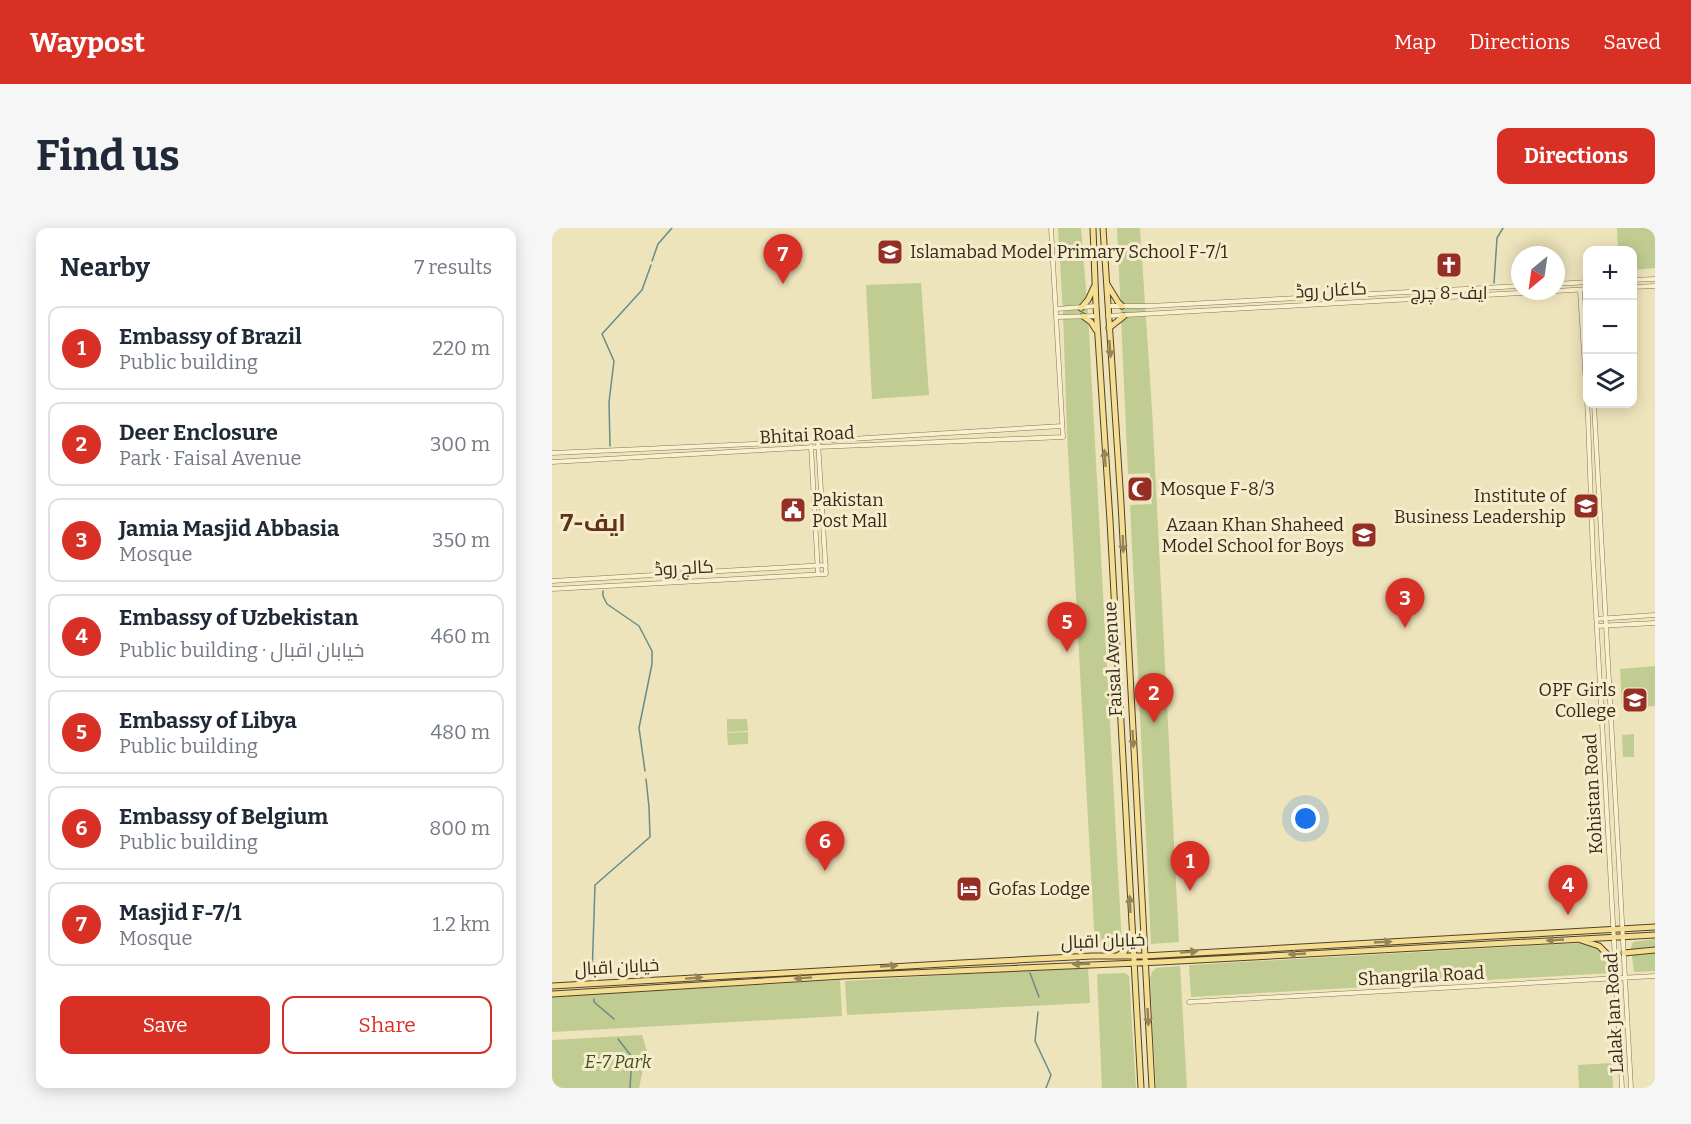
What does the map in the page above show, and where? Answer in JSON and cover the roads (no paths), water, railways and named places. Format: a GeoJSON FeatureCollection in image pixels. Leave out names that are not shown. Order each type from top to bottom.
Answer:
{"type":"FeatureCollection","features":[{"type":"Feature","properties":{"kind":"main road","name":"Faisal Avenue"},"geometry":{"type":"LineString","coordinates":[[1093,228],[1141,1088]]}},
{"type":"Feature","properties":{"kind":"main road","name":"Faisal Avenue"},"geometry":{"type":"LineString","coordinates":[[1103,228],[1122,520],[1152,1088]]}},
{"type":"Feature","properties":{"kind":"main road"},"geometry":{"type":"LineString","coordinates":[[1094,240],[1103,239]]}},
{"type":"Feature","properties":{"kind":"main road"},"geometry":{"type":"LineString","coordinates":[[1107,283],[1122,306]]}},
{"type":"Feature","properties":{"kind":"main road"},"geometry":{"type":"LineString","coordinates":[[1081,308],[1090,297],[1095,285]]}},
{"type":"Feature","properties":{"kind":"main road"},"geometry":{"type":"LineString","coordinates":[[1083,316],[1093,324],[1098,335]]}},
{"type":"Feature","properties":{"kind":"main road"},"geometry":{"type":"LineString","coordinates":[[1109,329],[1124,316]]}},
{"type":"Feature","properties":{"kind":"main road"},"geometry":{"type":"LineString","coordinates":[[1108,504],[1115,508],[1121,503]]}},
{"type":"Feature","properties":{"kind":"main road"},"geometry":{"type":"LineString","coordinates":[[1110,521],[1116,514],[1122,520]]}},
{"type":"Feature","properties":{"kind":"main road","name":"خیابان اقبال"},"geometry":{"type":"LineString","coordinates":[[552,986],[1655,927]]}},
{"type":"Feature","properties":{"kind":"main road"},"geometry":{"type":"LineString","coordinates":[[1113,956],[1125,951],[1131,930]]}},
{"type":"Feature","properties":{"kind":"main road"},"geometry":{"type":"LineString","coordinates":[[1143,931],[1148,947],[1160,954]]}},
{"type":"Feature","properties":{"kind":"main road","name":"خیابان اقبال"},"geometry":{"type":"LineString","coordinates":[[552,994],[843,976],[1145,963],[1655,935]]}},
{"type":"Feature","properties":{"kind":"main road"},"geometry":{"type":"LineString","coordinates":[[1577,939],[1599,946],[1616,963]]}},
{"type":"Feature","properties":{"kind":"main road"},"geometry":{"type":"LineString","coordinates":[[1624,953],[1655,950]]}},
{"type":"Feature","properties":{"kind":"main road"},"geometry":{"type":"LineString","coordinates":[[1146,979],[1150,969],[1160,962]]}},
{"type":"Feature","properties":{"kind":"main road"},"geometry":{"type":"LineString","coordinates":[[1113,963],[1129,969],[1134,981]]}},
{"type":"Feature","properties":{"kind":"street"},"geometry":{"type":"LineString","coordinates":[[1051,228],[1062,426]]}},
{"type":"Feature","properties":{"kind":"street"},"geometry":{"type":"LineString","coordinates":[[1637,280],[1655,279]]}},
{"type":"Feature","properties":{"kind":"street"},"geometry":{"type":"LineString","coordinates":[[1565,283],[1583,282]]}},
{"type":"Feature","properties":{"kind":"street","name":"کاغان روڈ"},"geometry":{"type":"LineString","coordinates":[[1108,306],[1150,306],[1511,286]]}},
{"type":"Feature","properties":{"kind":"street"},"geometry":{"type":"LineString","coordinates":[[1637,287],[1655,286]]}},
{"type":"Feature","properties":{"kind":"street","name":"Kohistan Road"},"geometry":{"type":"LineString","coordinates":[[1580,290],[1614,936]]}},
{"type":"Feature","properties":{"kind":"street","name":"کاغان روڈ"},"geometry":{"type":"LineString","coordinates":[[1565,291],[1583,290]]}},
{"type":"Feature","properties":{"kind":"street","name":"کاغان روڈ"},"geometry":{"type":"LineString","coordinates":[[1108,316],[1511,294]]}},
{"type":"Feature","properties":{"kind":"street"},"geometry":{"type":"LineString","coordinates":[[1056,309],[1096,306]]}},
{"type":"Feature","properties":{"kind":"street"},"geometry":{"type":"LineString","coordinates":[[1057,317],[1097,316]]}},
{"type":"Feature","properties":{"kind":"street","name":"Kohistan Road"},"geometry":{"type":"LineString","coordinates":[[1594,408],[1623,936]]}},
{"type":"Feature","properties":{"kind":"street","name":"Bhitai Road"},"geometry":{"type":"LineString","coordinates":[[552,453],[818,441],[1062,426],[1063,437],[817,447],[552,462]]}},
{"type":"Feature","properties":{"kind":"street"},"geometry":{"type":"LineString","coordinates":[[810,441],[818,574],[826,573],[826,565],[818,441]]}},
{"type":"Feature","properties":{"kind":"street"},"geometry":{"type":"LineString","coordinates":[[764,443],[764,451]]}},
{"type":"Feature","properties":{"kind":"street"},"geometry":{"type":"LineString","coordinates":[[641,448],[642,457]]}},
{"type":"Feature","properties":{"kind":"street"},"geometry":{"type":"LineString","coordinates":[[1593,557],[1602,557]]}},
{"type":"Feature","properties":{"kind":"street","name":"کالج روڈ"},"geometry":{"type":"LineString","coordinates":[[552,581],[826,565]]}},
{"type":"Feature","properties":{"kind":"street"},"geometry":{"type":"LineString","coordinates":[[1594,572],[1603,572]]}},
{"type":"Feature","properties":{"kind":"street","name":"کالج روڈ"},"geometry":{"type":"LineString","coordinates":[[552,589],[818,574]]}},
{"type":"Feature","properties":{"kind":"street"},"geometry":{"type":"LineString","coordinates":[[1596,619],[1655,615]]}},
{"type":"Feature","properties":{"kind":"street"},"geometry":{"type":"LineString","coordinates":[[1597,626],[1655,623]]}},
{"type":"Feature","properties":{"kind":"street","name":"Lalak Jan Road"},"geometry":{"type":"LineString","coordinates":[[1614,936],[1622,1088]]}},
{"type":"Feature","properties":{"kind":"street","name":"Lalak Jan Road"},"geometry":{"type":"LineString","coordinates":[[1623,936],[1631,1088]]}},
{"type":"Feature","properties":{"kind":"street","name":"Shangrila Road"},"geometry":{"type":"LineString","coordinates":[[1189,1002],[1655,976]]}},
{"type":"Feature","properties":{"kind":"waterway"},"geometry":{"type":"LineString","coordinates":[[652,261],[658,244],[672,228]]}},
{"type":"Feature","properties":{"kind":"waterway"},"geometry":{"type":"LineString","coordinates":[[1494,283],[1497,238],[1503,228]]}},
{"type":"Feature","properties":{"kind":"waterway"},"geometry":{"type":"LineString","coordinates":[[610,446],[609,402],[614,361],[602,334],[642,290],[651,265]]}},
{"type":"Feature","properties":{"kind":"waterway"},"geometry":{"type":"LineString","coordinates":[[603,591],[607,604],[639,626],[652,651],[652,664],[639,728],[645,771]]}},
{"type":"Feature","properties":{"kind":"waterway"},"geometry":{"type":"LineString","coordinates":[[592,977],[595,885],[650,837],[646,779]]}},
{"type":"Feature","properties":{"kind":"waterway"},"geometry":{"type":"LineString","coordinates":[[1030,973],[1039,997]]}},
{"type":"Feature","properties":{"kind":"waterway"},"geometry":{"type":"LineString","coordinates":[[594,999],[594,1002],[614,1019]]}},
{"type":"Feature","properties":{"kind":"waterway"},"geometry":{"type":"LineString","coordinates":[[1038,1012],[1035,1041],[1051,1075],[1046,1088]]}},
{"type":"Feature","properties":{"kind":"waterway"},"geometry":{"type":"LineString","coordinates":[[618,1039],[632,1057],[630,1088]]}},
{"type":"Feature","properties":{"kind":"place","name":"Islamabad Model Primary School F-7/1"},"geometry":{"type":"Point","coordinates":[890,252]}},
{"type":"Feature","properties":{"kind":"place","name":"ایف-8 چرچ"},"geometry":{"type":"Point","coordinates":[1449,265]}},
{"type":"Feature","properties":{"kind":"place","name":"Masjid F-7/1"},"geometry":{"type":"Point","coordinates":[783,284]}},
{"type":"Feature","properties":{"kind":"place","name":"Mosque F-8/3"},"geometry":{"type":"Point","coordinates":[1140,489]}},
{"type":"Feature","properties":{"kind":"place","name":"Institute of Business Leadership"},"geometry":{"type":"Point","coordinates":[1586,506]}},
{"type":"Feature","properties":{"kind":"place","name":"Pakistan Post Mall"},"geometry":{"type":"Point","coordinates":[793,510]}},
{"type":"Feature","properties":{"kind":"place","name":"Azaan Khan Shaheed Model School for Boys"},"geometry":{"type":"Point","coordinates":[1364,535]}},
{"type":"Feature","properties":{"kind":"place","name":"Jamia Masjid Abbasia"},"geometry":{"type":"Point","coordinates":[1405,628]}},
{"type":"Feature","properties":{"kind":"place","name":"Embassy of Libya"},"geometry":{"type":"Point","coordinates":[1067,652]}},
{"type":"Feature","properties":{"kind":"place","name":"OPF Girls College"},"geometry":{"type":"Point","coordinates":[1635,700]}},
{"type":"Feature","properties":{"kind":"place","name":"Deer Enclosure"},"geometry":{"type":"Point","coordinates":[1154,723]}},
{"type":"Feature","properties":{"kind":"place","name":"Embassy of Belgium"},"geometry":{"type":"Point","coordinates":[825,871]}},
{"type":"Feature","properties":{"kind":"place","name":"Gofas Lodge"},"geometry":{"type":"Point","coordinates":[969,889]}},
{"type":"Feature","properties":{"kind":"place","name":"Embassy of Brazil"},"geometry":{"type":"Point","coordinates":[1190,891]}},
{"type":"Feature","properties":{"kind":"place","name":"Embassy of Uzbekistan"},"geometry":{"type":"Point","coordinates":[1568,915]}},
{"type":"Feature","properties":{"kind":"district","name":"ایف-7"},"geometry":{"type":"Point","coordinates":[593,523]}},
{"type":"Feature","properties":{"kind":"park label","name":"E-7 Park"},"geometry":{"type":"Point","coordinates":[618,1062]}}]}
